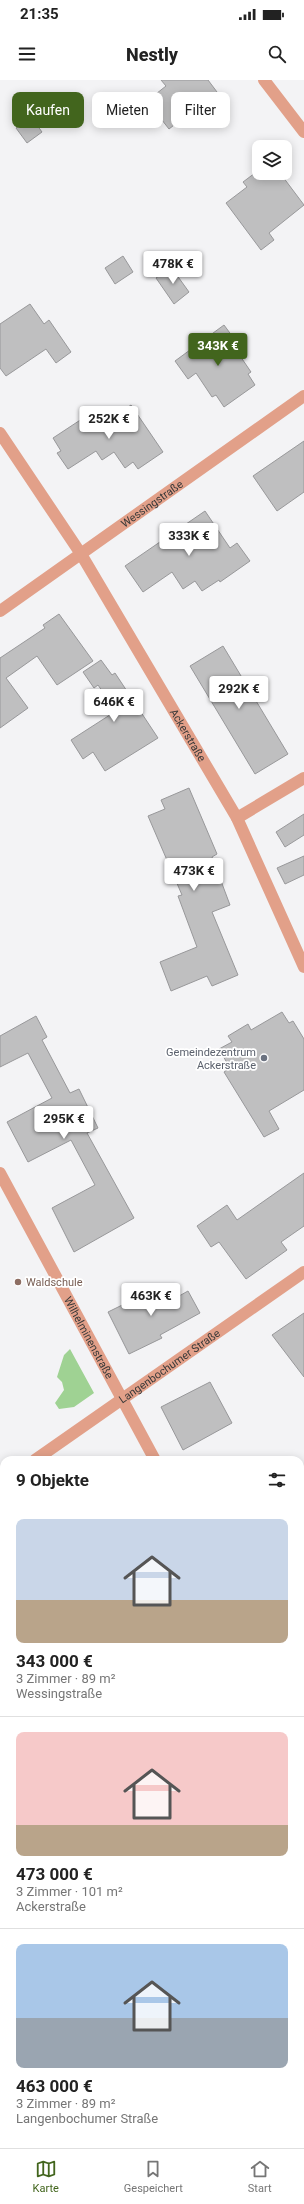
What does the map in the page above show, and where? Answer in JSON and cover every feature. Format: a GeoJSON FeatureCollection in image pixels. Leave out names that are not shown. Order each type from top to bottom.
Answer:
{"type":"FeatureCollection","features":[{"type":"Feature","properties":{"kind":"street"},"geometry":{"type":"LineString","coordinates":[[264,80],[304,132]]}},
{"type":"Feature","properties":{"kind":"street","name":"Wessingstraße"},"geometry":{"type":"LineString","coordinates":[[0,611],[304,396]]}},
{"type":"Feature","properties":{"kind":"street","name":"Ackerstraße"},"geometry":{"type":"LineString","coordinates":[[0,433],[81,554],[237,818],[304,967]]}},
{"type":"Feature","properties":{"kind":"street"},"geometry":{"type":"LineString","coordinates":[[237,818],[304,778]]}},
{"type":"Feature","properties":{"kind":"street","name":"Wilhelminenstraße"},"geometry":{"type":"LineString","coordinates":[[0,1173],[153,1456]]}},
{"type":"Feature","properties":{"kind":"street","name":"Langenbochumer Straße"},"geometry":{"type":"LineString","coordinates":[[41,1456],[304,1272]]}},
{"type":"Feature","properties":{"kind":"green space"},"geometry":{"type":"Polygon","coordinates":[[[70,1349],[94,1393],[74,1407],[59,1409],[55,1403],[64,1390],[62,1382],[57,1377],[64,1355],[70,1349]]]}},
{"type":"Feature","properties":{"kind":"building"},"geometry":{"type":"Polygon","coordinates":[[[161,80],[208,80],[217,92],[171,92],[171,127],[169,129],[163,121],[163,92],[158,92],[166,86],[161,80]]]}},
{"type":"Feature","properties":{"kind":"building"},"geometry":{"type":"Polygon","coordinates":[[[16,128],[39,128],[42,132],[27,143],[16,128]]]}},
{"type":"Feature","properties":{"kind":"building"},"geometry":{"type":"Polygon","coordinates":[[[252,175],[252,180],[285,180],[304,205],[269,233],[274,240],[261,250],[226,203],[247,187],[243,182],[252,175]]]}},
{"type":"Feature","properties":{"kind":"building"},"geometry":{"type":"Polygon","coordinates":[[[123,256],[133,272],[115,284],[105,268],[123,256]]]}},
{"type":"Feature","properties":{"kind":"building"},"geometry":{"type":"Polygon","coordinates":[[[171,267],[189,292],[174,304],[156,278],[171,267]]]}},
{"type":"Feature","properties":{"kind":"building"},"geometry":{"type":"Polygon","coordinates":[[[30,304],[44,324],[49,320],[71,352],[56,363],[46,349],[6,376],[0,368],[0,324],[30,304]]]}},
{"type":"Feature","properties":{"kind":"building"},"geometry":{"type":"Polygon","coordinates":[[[224,325],[238,344],[234,347],[251,372],[248,374],[255,385],[224,407],[216,395],[212,397],[196,373],[188,379],[175,361],[224,325]]]}},
{"type":"Feature","properties":{"kind":"building"},"geometry":{"type":"Polygon","coordinates":[[[131,405],[163,452],[138,469],[133,462],[125,468],[114,452],[102,460],[96,451],[68,469],[57,453],[61,451],[53,438],[97,409],[105,423],[131,405]]]}},
{"type":"Feature","properties":{"kind":"building"},"geometry":{"type":"Polygon","coordinates":[[[304,441],[304,492],[277,511],[253,476],[304,441]]]}},
{"type":"Feature","properties":{"kind":"building"},"geometry":{"type":"Polygon","coordinates":[[[205,511],[230,548],[237,543],[250,561],[220,582],[219,580],[202,591],[195,581],[183,589],[172,572],[143,592],[125,566],[205,511]]]}},
{"type":"Feature","properties":{"kind":"building"},"geometry":{"type":"Polygon","coordinates":[[[59,614],[93,661],[57,685],[37,656],[6,678],[28,708],[0,728],[0,658],[45,628],[43,625],[59,614]]]}},
{"type":"Feature","properties":{"kind":"building"},"geometry":{"type":"Polygon","coordinates":[[[223,646],[288,754],[255,774],[190,666],[223,646]]]}},
{"type":"Feature","properties":{"kind":"building"},"geometry":{"type":"Polygon","coordinates":[[[101,660],[112,675],[115,673],[158,738],[105,771],[93,752],[83,759],[71,740],[116,711],[98,685],[94,688],[83,672],[101,660]]]}},
{"type":"Feature","properties":{"kind":"building"},"geometry":{"type":"Polygon","coordinates":[[[189,788],[217,854],[212,857],[230,905],[212,912],[238,975],[212,986],[207,976],[171,991],[160,962],[197,947],[178,896],[182,895],[148,816],[165,809],[161,800],[189,788]]]}},
{"type":"Feature","properties":{"kind":"building"},"geometry":{"type":"Polygon","coordinates":[[[304,814],[304,835],[285,847],[276,832],[304,814]]]}},
{"type":"Feature","properties":{"kind":"building"},"geometry":{"type":"Polygon","coordinates":[[[304,856],[304,875],[285,884],[277,868],[304,856]]]}},
{"type":"Feature","properties":{"kind":"building","name":"Gemeindezentrum Ackerstraße"},"geometry":{"type":"Polygon","coordinates":[[[282,1012],[289,1023],[293,1021],[304,1039],[304,1090],[269,1111],[279,1129],[264,1137],[224,1072],[230,1068],[219,1049],[232,1042],[228,1036],[248,1024],[251,1030],[282,1012]]]}},
{"type":"Feature","properties":{"kind":"building"},"geometry":{"type":"Polygon","coordinates":[[[36,1016],[47,1037],[42,1040],[70,1093],[79,1089],[98,1128],[87,1133],[134,1218],[74,1252],[52,1208],[95,1185],[71,1140],[28,1162],[7,1122],[52,1098],[28,1053],[0,1067],[0,1036],[36,1016]]]}},
{"type":"Feature","properties":{"kind":"building"},"geometry":{"type":"Polygon","coordinates":[[[304,1173],[304,1226],[281,1242],[287,1250],[246,1279],[219,1242],[211,1247],[197,1226],[227,1205],[237,1220],[304,1173]]]}},
{"type":"Feature","properties":{"kind":"building"},"geometry":{"type":"Polygon","coordinates":[[[163,1285],[172,1300],[188,1291],[200,1313],[160,1335],[162,1338],[129,1354],[108,1312],[163,1285]]]}},
{"type":"Feature","properties":{"kind":"building"},"geometry":{"type":"Polygon","coordinates":[[[304,1313],[304,1377],[272,1335],[304,1313]]]}},
{"type":"Feature","properties":{"kind":"building"},"geometry":{"type":"Polygon","coordinates":[[[210,1382],[232,1423],[183,1450],[161,1407],[210,1382]]]}},
{"type":"Feature","properties":{"kind":"place","name":"Gemeindezentrum Ackerstraße"},"geometry":{"type":"Point","coordinates":[264,1058]}},
{"type":"Feature","properties":{"kind":"place","name":"Waldschule"},"geometry":{"type":"Point","coordinates":[18,1282]}}]}
